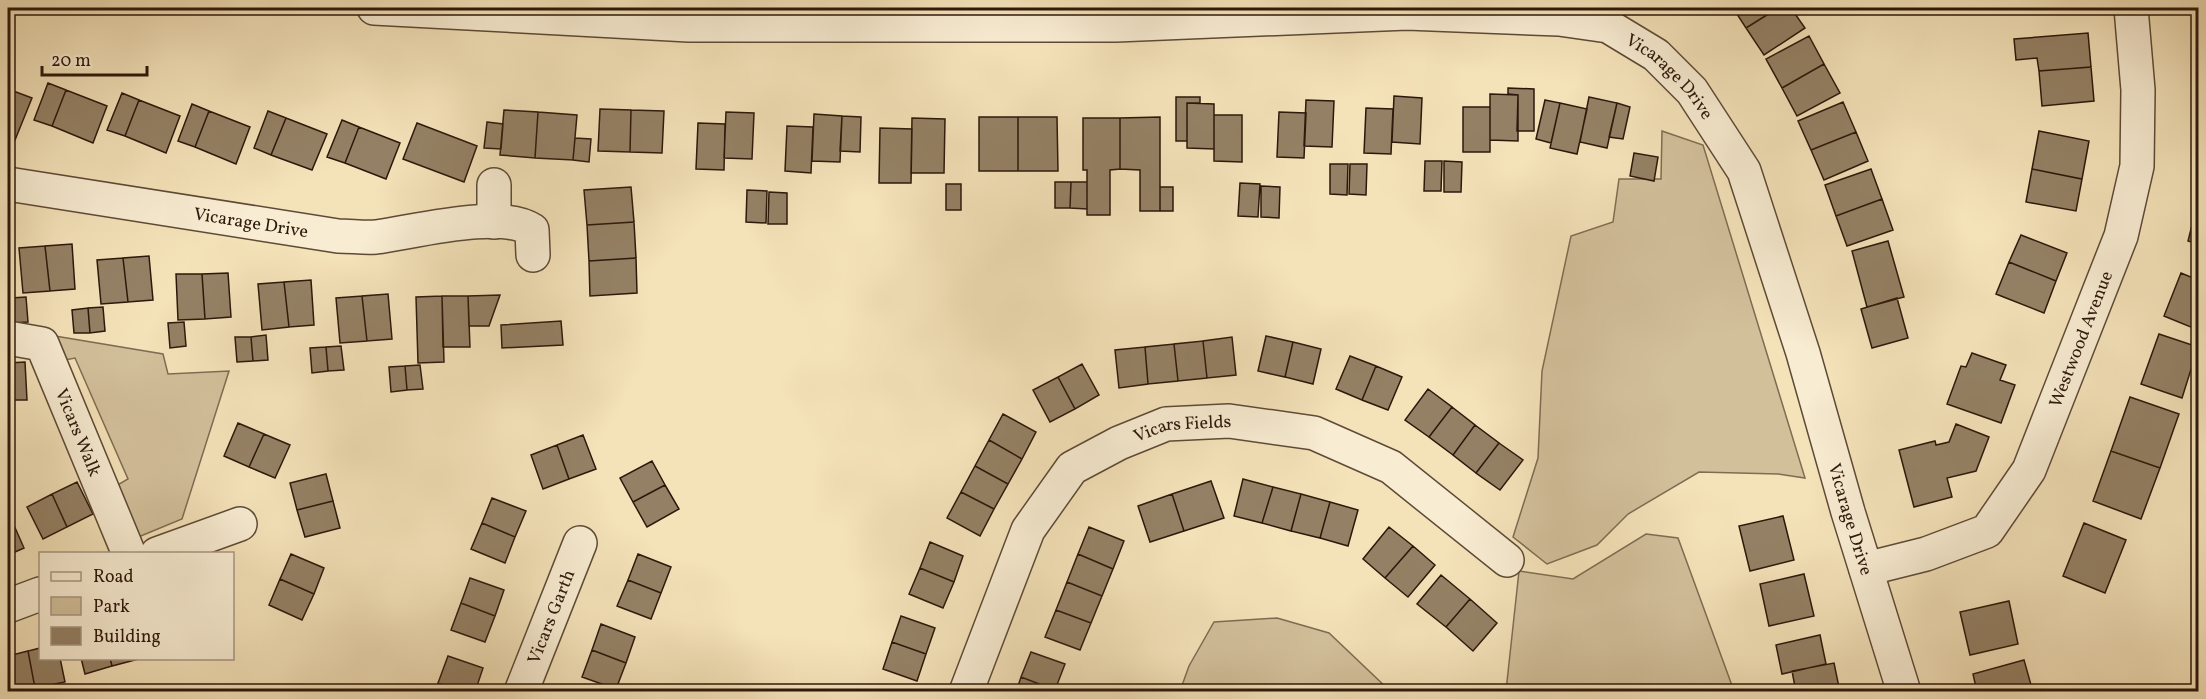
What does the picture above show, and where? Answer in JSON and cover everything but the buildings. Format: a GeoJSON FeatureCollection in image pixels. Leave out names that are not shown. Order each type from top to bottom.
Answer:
{"type":"FeatureCollection","features":[{"type":"Feature","properties":{"kind":"street","name":"Vicarage Drive"},"geometry":{"type":"LineString","coordinates":[[374,8],[688,25],[1116,25],[1407,13],[1559,19],[1608,26],[1656,55],[1692,91],[1744,171],[1803,353],[1904,692]]}},
{"type":"Feature","properties":{"kind":"street","name":"Westwood Avenue"},"geometry":{"type":"LineString","coordinates":[[1866,569],[1926,554],[1987,531],[2029,470],[2121,236],[2137,166],[2138,90],[2131,8]]}},
{"type":"Feature","properties":{"kind":"street","name":"Vicarage Drive"},"geometry":{"type":"LineString","coordinates":[[8,184],[339,236],[374,237],[477,222],[524,225],[532,230],[533,255]]}},
{"type":"Feature","properties":{"kind":"street"},"geometry":{"type":"LineString","coordinates":[[494,185],[494,222]]}},
{"type":"Feature","properties":{"kind":"street","name":"Vicars Walk"},"geometry":{"type":"LineString","coordinates":[[8,338],[42,344],[128,552]]}},
{"type":"Feature","properties":{"kind":"street","name":"Vicars Fields"},"geometry":{"type":"LineString","coordinates":[[966,692],[1028,530],[1072,468],[1119,443],[1166,424],[1228,420],[1314,433],[1391,466],[1508,561]]}},
{"type":"Feature","properties":{"kind":"street"},"geometry":{"type":"LineString","coordinates":[[163,552],[240,524]]}},
{"type":"Feature","properties":{"kind":"street","name":"Vicars Garth"},"geometry":{"type":"LineString","coordinates":[[522,692],[580,543]]}},
{"type":"Feature","properties":{"kind":"street"},"geometry":{"type":"LineString","coordinates":[[8,606],[39,594]]}},
{"type":"Feature","properties":{"kind":"green space"},"geometry":{"type":"Polygon","coordinates":[[[1662,131],[1703,145],[1805,478],[1778,474],[1699,472],[1628,514],[1597,545],[1547,564],[1513,537],[1538,458],[1542,371],[1571,236],[1613,222],[1619,179],[1661,179],[1662,131]]]}},
{"type":"Feature","properties":{"kind":"green space"},"geometry":{"type":"Polygon","coordinates":[[[49,335],[163,354],[168,374],[229,371],[182,519],[136,538],[114,487],[128,479],[75,358],[60,361],[49,335]]]}},
{"type":"Feature","properties":{"kind":"green space"},"geometry":{"type":"Polygon","coordinates":[[[1646,534],[1678,538],[1734,691],[1506,691],[1519,571],[1573,579],[1646,534]]]}},
{"type":"Feature","properties":{"kind":"green space"},"geometry":{"type":"Polygon","coordinates":[[[1277,618],[1329,633],[1390,691],[1180,691],[1189,666],[1214,622],[1277,618]]]}}]}
